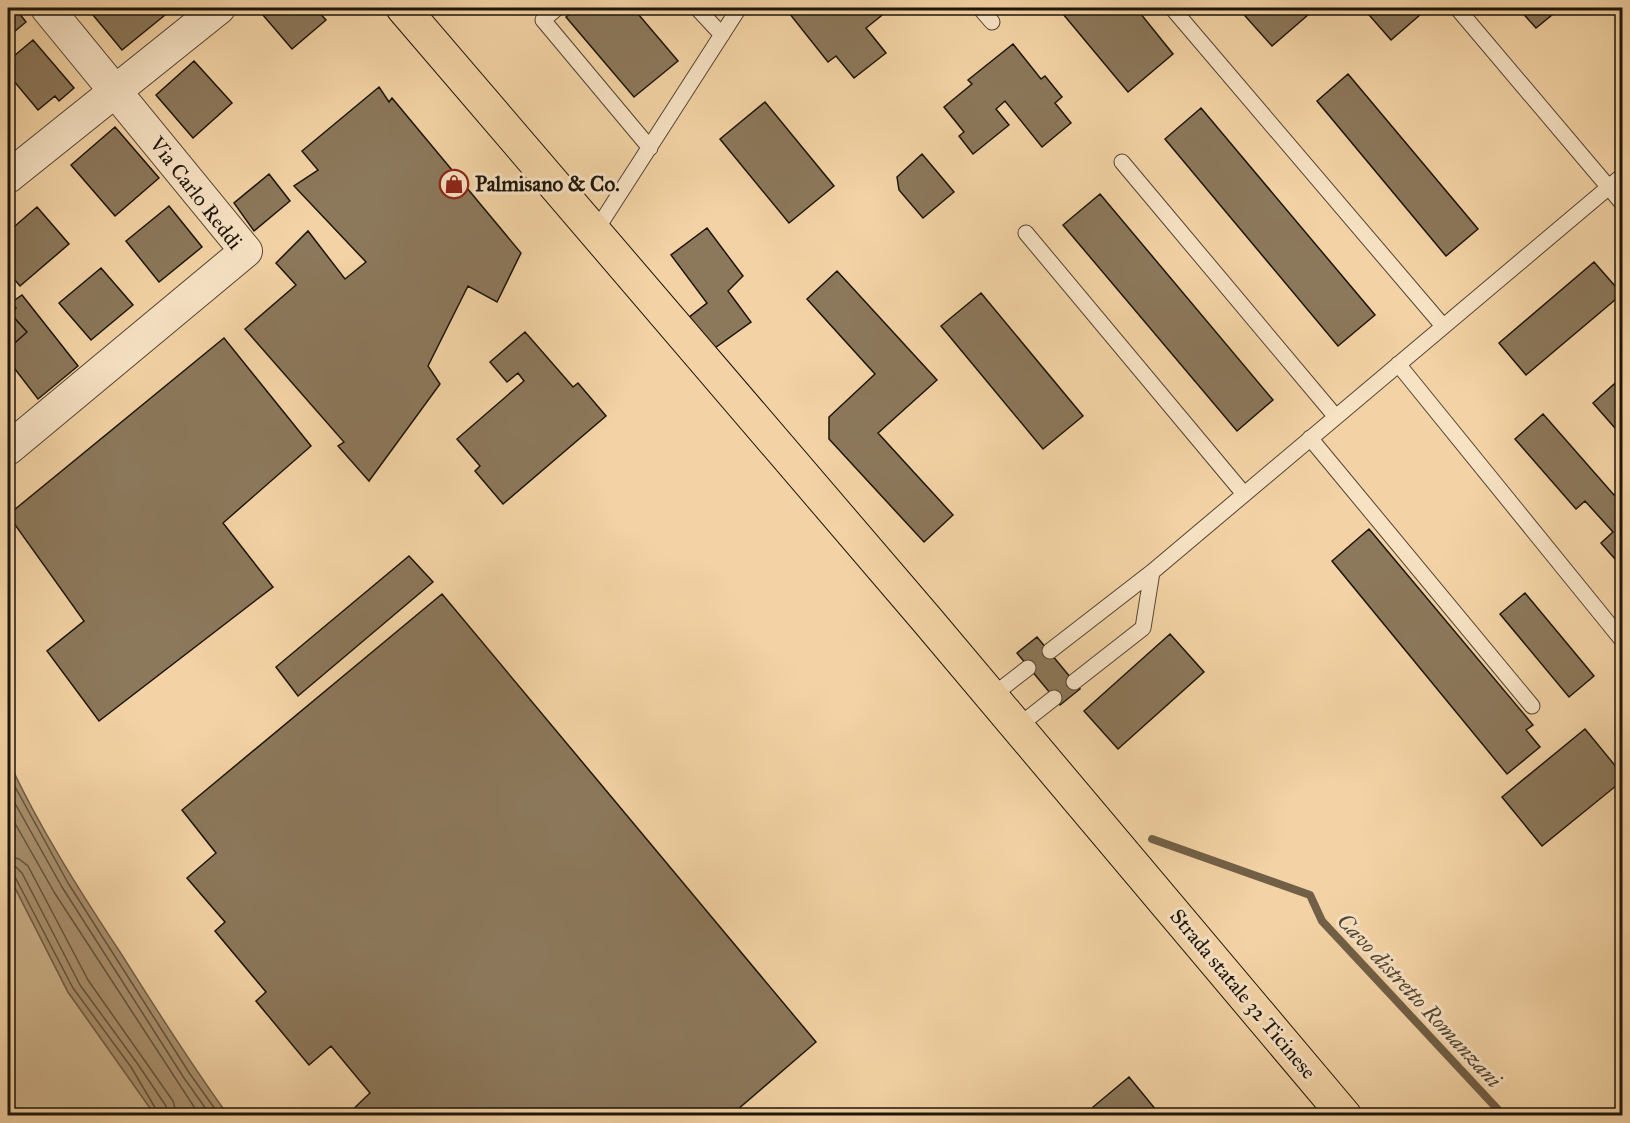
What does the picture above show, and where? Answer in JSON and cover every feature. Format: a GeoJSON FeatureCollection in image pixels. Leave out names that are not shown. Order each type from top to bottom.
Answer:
{"type":"FeatureCollection","features":[{"type":"Feature","properties":{"kind":"main road","name":"Strada statale 32 Ticinese"},"geometry":{"type":"LineString","coordinates":[[403,8],[992,696],[1345,1116]]}},
{"type":"Feature","properties":{"kind":"street","name":"Via Carlo Reddi"},"geometry":{"type":"LineString","coordinates":[[8,449],[246,251],[47,8]]}},
{"type":"Feature","properties":{"kind":"street"},"geometry":{"type":"LineString","coordinates":[[8,177],[219,8]]}},
{"type":"Feature","properties":{"kind":"lane"},"geometry":{"type":"LineString","coordinates":[[557,8],[543,20],[650,148]]}},
{"type":"Feature","properties":{"kind":"lane"},"geometry":{"type":"LineString","coordinates":[[697,8],[722,35]]}},
{"type":"Feature","properties":{"kind":"lane"},"geometry":{"type":"LineString","coordinates":[[595,232],[739,8]]}},
{"type":"Feature","properties":{"kind":"lane"},"geometry":{"type":"LineString","coordinates":[[980,8],[992,22]]}},
{"type":"Feature","properties":{"kind":"lane"},"geometry":{"type":"LineString","coordinates":[[1172,8],[1443,326]]}},
{"type":"Feature","properties":{"kind":"lane"},"geometry":{"type":"LineString","coordinates":[[1457,8],[1623,203]]}},
{"type":"Feature","properties":{"kind":"lane"},"geometry":{"type":"LineString","coordinates":[[1122,162],[1336,417]]}},
{"type":"Feature","properties":{"kind":"lane"},"geometry":{"type":"LineString","coordinates":[[1050,651],[1152,572],[1623,176]]}},
{"type":"Feature","properties":{"kind":"lane"},"geometry":{"type":"LineString","coordinates":[[1026,233],[1244,494]]}},
{"type":"Feature","properties":{"kind":"lane"},"geometry":{"type":"LineString","coordinates":[[1398,364],[1623,640]]}},
{"type":"Feature","properties":{"kind":"lane"},"geometry":{"type":"LineString","coordinates":[[1310,438],[1532,706]]}},
{"type":"Feature","properties":{"kind":"lane"},"geometry":{"type":"LineString","coordinates":[[1074,682],[1143,628],[1152,572]]}},
{"type":"Feature","properties":{"kind":"lane"},"geometry":{"type":"LineString","coordinates":[[992,696],[1028,668]]}},
{"type":"Feature","properties":{"kind":"lane"},"geometry":{"type":"LineString","coordinates":[[1017,727],[1054,698]]}},
{"type":"Feature","properties":{"kind":"shaded area"},"geometry":{"type":"Polygon","coordinates":[[[8,874],[68,992],[155,1115],[8,1115],[8,874]]]}},
{"type":"Feature","properties":{"kind":"water"},"geometry":{"type":"Polygon","coordinates":[[[8,760],[46,834],[75,882],[172,1034],[228,1115],[155,1115],[68,992],[8,874],[8,760]]]}},
{"type":"Feature","properties":{"kind":"building"},"geometry":{"type":"Polygon","coordinates":[[[8,8],[15,8],[26,22],[8,37],[8,8]]]}},
{"type":"Feature","properties":{"kind":"building"},"geometry":{"type":"Polygon","coordinates":[[[158,8],[165,15],[122,50],[88,9],[158,8]]]}},
{"type":"Feature","properties":{"kind":"building"},"geometry":{"type":"Polygon","coordinates":[[[257,8],[315,8],[326,20],[292,49],[257,8]]]}},
{"type":"Feature","properties":{"kind":"building"},"geometry":{"type":"Polygon","coordinates":[[[577,8],[633,8],[678,61],[634,97],[566,17],[577,8]]]}},
{"type":"Feature","properties":{"kind":"building"},"geometry":{"type":"Polygon","coordinates":[[[796,8],[891,8],[866,28],[886,53],[854,78],[836,56],[828,62],[789,13],[796,8]]]}},
{"type":"Feature","properties":{"kind":"building"},"geometry":{"type":"Polygon","coordinates":[[[1058,8],[1136,8],[1173,54],[1128,92],[1058,8]]]}},
{"type":"Feature","properties":{"kind":"building"},"geometry":{"type":"Polygon","coordinates":[[[1238,8],[1316,8],[1272,46],[1238,8]]]}},
{"type":"Feature","properties":{"kind":"building"},"geometry":{"type":"Polygon","coordinates":[[[1363,8],[1428,8],[1391,40],[1363,8]]]}},
{"type":"Feature","properties":{"kind":"building"},"geometry":{"type":"Polygon","coordinates":[[[1518,8],[1555,8],[1558,10],[1536,28],[1518,8]]]}},
{"type":"Feature","properties":{"kind":"building"},"geometry":{"type":"Polygon","coordinates":[[[33,40],[74,88],[59,101],[55,96],[38,110],[8,74],[8,61],[33,40]]]}},
{"type":"Feature","properties":{"kind":"building"},"geometry":{"type":"Polygon","coordinates":[[[1013,44],[1041,79],[1045,76],[1062,97],[1055,103],[1071,123],[1042,147],[1005,101],[996,109],[1009,125],[973,154],[959,136],[964,132],[944,107],[972,84],[968,80],[1013,44]]]}},
{"type":"Feature","properties":{"kind":"building"},"geometry":{"type":"Polygon","coordinates":[[[194,61],[232,103],[193,138],[156,95],[194,61]]]}},
{"type":"Feature","properties":{"kind":"building"},"geometry":{"type":"Polygon","coordinates":[[[1348,74],[1478,229],[1446,256],[1317,101],[1348,74]]]}},
{"type":"Feature","properties":{"kind":"building"},"geometry":{"type":"Polygon","coordinates":[[[379,87],[389,102],[392,98],[521,253],[497,302],[468,286],[428,366],[440,384],[369,481],[338,446],[344,442],[245,329],[296,285],[276,263],[308,231],[345,279],[366,262],[294,186],[318,170],[302,151],[379,87]]]}},
{"type":"Feature","properties":{"kind":"building"},"geometry":{"type":"Polygon","coordinates":[[[765,102],[834,186],[789,223],[720,139],[765,102]]]}},
{"type":"Feature","properties":{"kind":"building"},"geometry":{"type":"Polygon","coordinates":[[[1201,108],[1375,315],[1338,346],[1165,139],[1201,108]]]}},
{"type":"Feature","properties":{"kind":"building"},"geometry":{"type":"Polygon","coordinates":[[[115,127],[159,178],[115,216],[71,165],[115,127]]]}},
{"type":"Feature","properties":{"kind":"building"},"geometry":{"type":"Polygon","coordinates":[[[922,154],[954,192],[923,218],[899,190],[897,177],[922,154]]]}},
{"type":"Feature","properties":{"kind":"building"},"geometry":{"type":"Polygon","coordinates":[[[269,174],[290,201],[254,231],[234,203],[269,174]]]}},
{"type":"Feature","properties":{"kind":"building"},"geometry":{"type":"Polygon","coordinates":[[[1100,194],[1273,400],[1237,431],[1063,225],[1100,194]]]}},
{"type":"Feature","properties":{"kind":"building"},"geometry":{"type":"Polygon","coordinates":[[[169,206],[202,247],[159,282],[126,241],[169,206]]]}},
{"type":"Feature","properties":{"kind":"building"},"geometry":{"type":"Polygon","coordinates":[[[37,207],[69,244],[20,286],[8,272],[8,232],[37,207]]]}},
{"type":"Feature","properties":{"kind":"building"},"geometry":{"type":"Polygon","coordinates":[[[707,228],[743,276],[728,291],[751,322],[712,350],[688,318],[707,303],[671,255],[707,228]]]}},
{"type":"Feature","properties":{"kind":"building"},"geometry":{"type":"Polygon","coordinates":[[[1594,262],[1622,294],[1526,375],[1499,343],[1594,262]]]}},
{"type":"Feature","properties":{"kind":"building"},"geometry":{"type":"Polygon","coordinates":[[[101,268],[133,305],[91,340],[59,303],[101,268]]]}},
{"type":"Feature","properties":{"kind":"building"},"geometry":{"type":"Polygon","coordinates":[[[837,271],[937,380],[878,433],[953,515],[924,542],[829,439],[829,417],[875,374],[807,299],[837,271]]]}},
{"type":"Feature","properties":{"kind":"building"},"geometry":{"type":"Polygon","coordinates":[[[981,293],[1083,416],[1043,449],[941,326],[981,293]]]}},
{"type":"Feature","properties":{"kind":"building"},"geometry":{"type":"Polygon","coordinates":[[[22,295],[78,366],[38,399],[8,360],[8,349],[27,332],[10,313],[16,308],[12,302],[22,295]]]}},
{"type":"Feature","properties":{"kind":"building"},"geometry":{"type":"Polygon","coordinates":[[[8,297],[16,308],[10,313],[27,332],[8,349],[8,297]]]}},
{"type":"Feature","properties":{"kind":"building"},"geometry":{"type":"Polygon","coordinates":[[[525,332],[573,387],[578,383],[606,416],[503,504],[475,471],[480,466],[457,439],[524,381],[518,373],[507,382],[490,362],[525,332]]]}},
{"type":"Feature","properties":{"kind":"building"},"geometry":{"type":"Polygon","coordinates":[[[224,338],[311,446],[223,523],[273,587],[99,721],[47,651],[84,621],[8,515],[224,338]]]}},
{"type":"Feature","properties":{"kind":"building"},"geometry":{"type":"Polygon","coordinates":[[[1622,377],[1622,436],[1593,403],[1622,377]]]}},
{"type":"Feature","properties":{"kind":"building"},"geometry":{"type":"Polygon","coordinates":[[[1543,414],[1614,495],[1622,488],[1622,567],[1601,543],[1613,532],[1585,501],[1576,509],[1515,439],[1543,414]]]}},
{"type":"Feature","properties":{"kind":"building"},"geometry":{"type":"Polygon","coordinates":[[[1369,529],[1533,725],[1526,730],[1540,747],[1507,774],[1332,561],[1369,529]]]}},
{"type":"Feature","properties":{"kind":"building"},"geometry":{"type":"Polygon","coordinates":[[[409,556],[433,582],[298,696],[276,667],[409,556]]]}},
{"type":"Feature","properties":{"kind":"building"},"geometry":{"type":"Polygon","coordinates":[[[1525,593],[1594,676],[1569,697],[1500,614],[1525,593]]]}},
{"type":"Feature","properties":{"kind":"building"},"geometry":{"type":"Polygon","coordinates":[[[442,594],[816,1042],[730,1116],[346,1116],[370,1093],[331,1046],[309,1065],[256,1001],[266,992],[215,931],[225,922],[187,878],[216,853],[182,810],[442,594]]]}},
{"type":"Feature","properties":{"kind":"building"},"geometry":{"type":"Polygon","coordinates":[[[1170,634],[1204,672],[1118,749],[1084,711],[1170,634]]]}},
{"type":"Feature","properties":{"kind":"building"},"geometry":{"type":"Polygon","coordinates":[[[1037,637],[1080,689],[1060,705],[1017,653],[1037,637]]]}},
{"type":"Feature","properties":{"kind":"building"},"geometry":{"type":"Polygon","coordinates":[[[1585,729],[1622,774],[1622,781],[1542,846],[1502,797],[1585,729]]]}},
{"type":"Feature","properties":{"kind":"building"},"geometry":{"type":"Polygon","coordinates":[[[1129,1077],[1161,1116],[1100,1116],[1093,1107],[1129,1077]]]}},
{"type":"Feature","properties":{"kind":"waterway","name":"Cavo distretto Romanzani"},"geometry":{"type":"LineString","coordinates":[[1152,839],[1310,895],[1322,921],[1504,1116]]}},
{"type":"Feature","properties":{"kind":"place","name":"Palmisano & Co."},"geometry":{"type":"Point","coordinates":[454,184]}}]}
